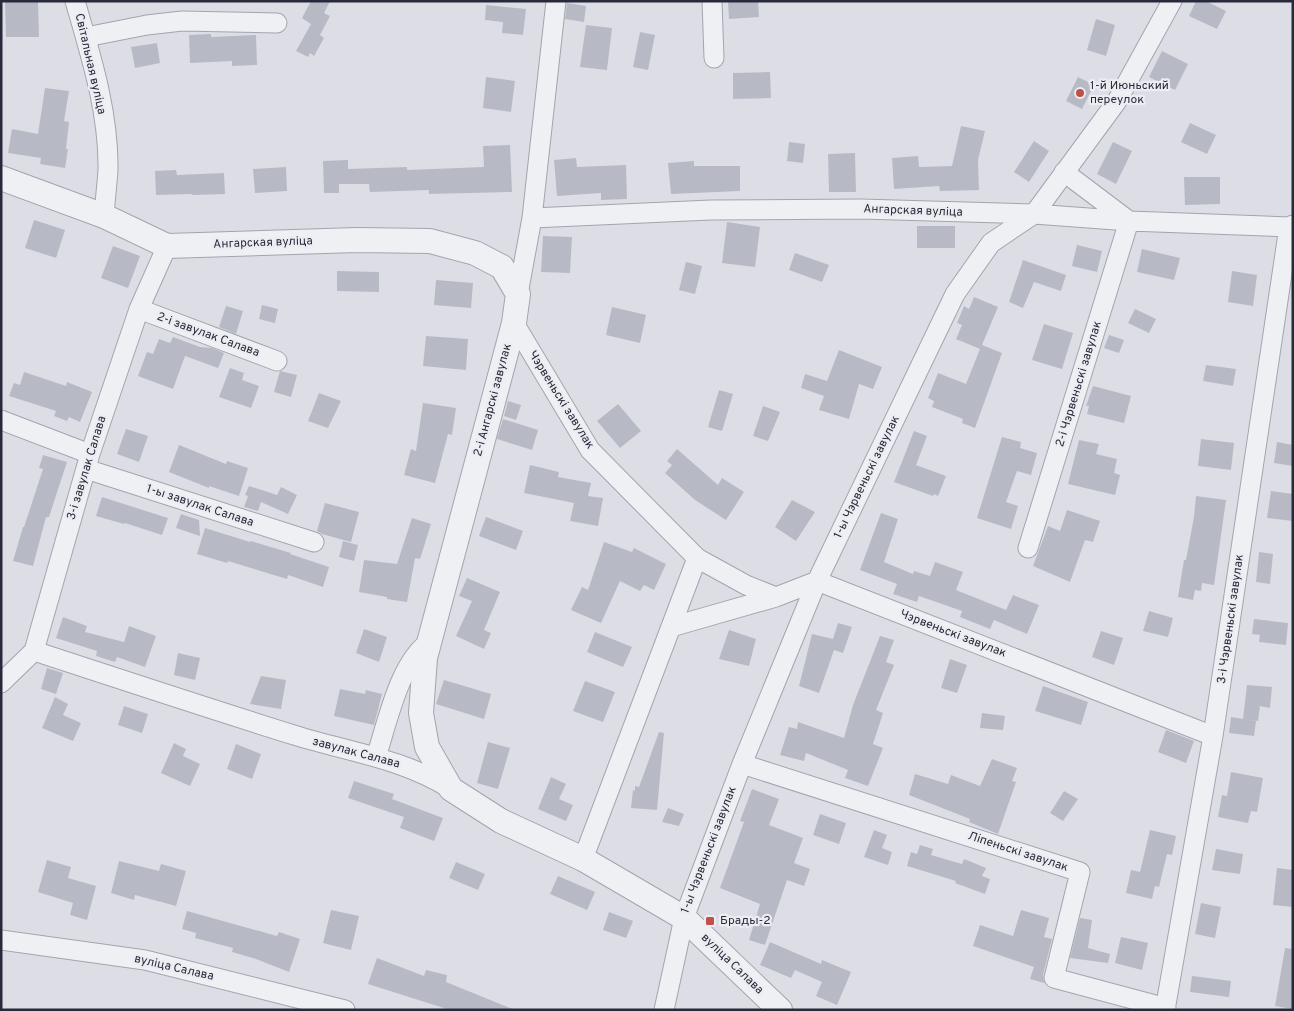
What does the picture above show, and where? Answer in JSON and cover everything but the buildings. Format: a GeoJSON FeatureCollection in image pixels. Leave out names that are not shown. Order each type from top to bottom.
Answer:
{"type":"FeatureCollection","features":[{"type":"Feature","properties":{"kind":"street","name":"Світальная вуліца"},"geometry":{"type":"LineString","coordinates":[[75,1],[86,37],[101,102],[108,170],[104,216]]}},
{"type":"Feature","properties":{"kind":"street","name":"2-і Ангарскі завулак"},"geometry":{"type":"LineString","coordinates":[[451,789],[427,747],[421,712],[425,658],[514,323],[532,218],[556,1]]}},
{"type":"Feature","properties":{"kind":"street"},"geometry":{"type":"LineString","coordinates":[[712,1],[714,58]]}},
{"type":"Feature","properties":{"kind":"street","name":"1-ы Чэрвеньскі завулак"},"geometry":{"type":"LineString","coordinates":[[664,1010],[684,918],[742,764],[817,581],[955,294],[991,243],[1034,214],[1117,101],[1172,1]]}},
{"type":"Feature","properties":{"kind":"street"},"geometry":{"type":"LineString","coordinates":[[86,37],[147,25],[182,21],[277,23]]}},
{"type":"Feature","properties":{"kind":"street"},"geometry":{"type":"LineString","coordinates":[[1064,172],[1130,221]]}},
{"type":"Feature","properties":{"kind":"street","name":"Ангарская вуліца"},"geometry":{"type":"LineString","coordinates":[[1,178],[104,216],[167,246],[357,240],[430,241],[475,253],[502,267],[518,294]]}},
{"type":"Feature","properties":{"kind":"street","name":"Ангарская вуліца"},"geometry":{"type":"LineString","coordinates":[[532,218],[710,210],[860,209],[1034,214],[1130,221],[1291,226]]}},
{"type":"Feature","properties":{"kind":"street","name":"2-і Чэрвеньскі завулак"},"geometry":{"type":"LineString","coordinates":[[1028,548],[1130,221]]}},
{"type":"Feature","properties":{"kind":"street","name":"3-і Чэрвеньскі завулак"},"geometry":{"type":"LineString","coordinates":[[1166,1009],[1213,736],[1291,226]]}},
{"type":"Feature","properties":{"kind":"street","name":"3-і завулак Салава"},"geometry":{"type":"LineString","coordinates":[[1,683],[34,651],[88,461],[139,309],[167,246]]}},
{"type":"Feature","properties":{"kind":"street","name":"2-і завулак Салава"},"geometry":{"type":"LineString","coordinates":[[139,309],[277,361]]}},
{"type":"Feature","properties":{"kind":"street","name":"Чэрвеньскі завулак"},"geometry":{"type":"LineString","coordinates":[[514,323],[590,450],[697,558],[746,584],[776,597]]}},
{"type":"Feature","properties":{"kind":"street","name":"1-ы завулак Салава"},"geometry":{"type":"LineString","coordinates":[[1,420],[88,461],[314,542]]}},
{"type":"Feature","properties":{"kind":"street"},"geometry":{"type":"LineString","coordinates":[[583,859],[697,558]]}},
{"type":"Feature","properties":{"kind":"street"},"geometry":{"type":"LineString","coordinates":[[671,627],[776,597],[817,581]]}},
{"type":"Feature","properties":{"kind":"street","name":"Чэрвеньскі завулак"},"geometry":{"type":"LineString","coordinates":[[817,581],[1213,736]]}},
{"type":"Feature","properties":{"kind":"street"},"geometry":{"type":"LineString","coordinates":[[376,757],[398,685],[421,648],[429,642]]}},
{"type":"Feature","properties":{"kind":"street","name":"завулак Салава"},"geometry":{"type":"LineString","coordinates":[[34,651],[261,725],[321,743],[390,760],[430,776],[501,821],[583,859],[684,918]]}},
{"type":"Feature","properties":{"kind":"street","name":"Ліпеньскі завулак"},"geometry":{"type":"LineString","coordinates":[[742,764],[1080,872],[1054,978],[1166,1009]]}},
{"type":"Feature","properties":{"kind":"street","name":"вуліца Салава"},"geometry":{"type":"LineString","coordinates":[[684,918],[780,1010]]}},
{"type":"Feature","properties":{"kind":"street","name":"вуліца Салава"},"geometry":{"type":"LineString","coordinates":[[1,940],[145,960],[345,1010]]}},
{"type":"Feature","properties":{"kind":"place","name":"1-й Июньский переулок"},"geometry":{"type":"Point","coordinates":[1080,93]}},
{"type":"Feature","properties":{"kind":"place","name":"Брады-2"},"geometry":{"type":"Point","coordinates":[710,921]}}]}
